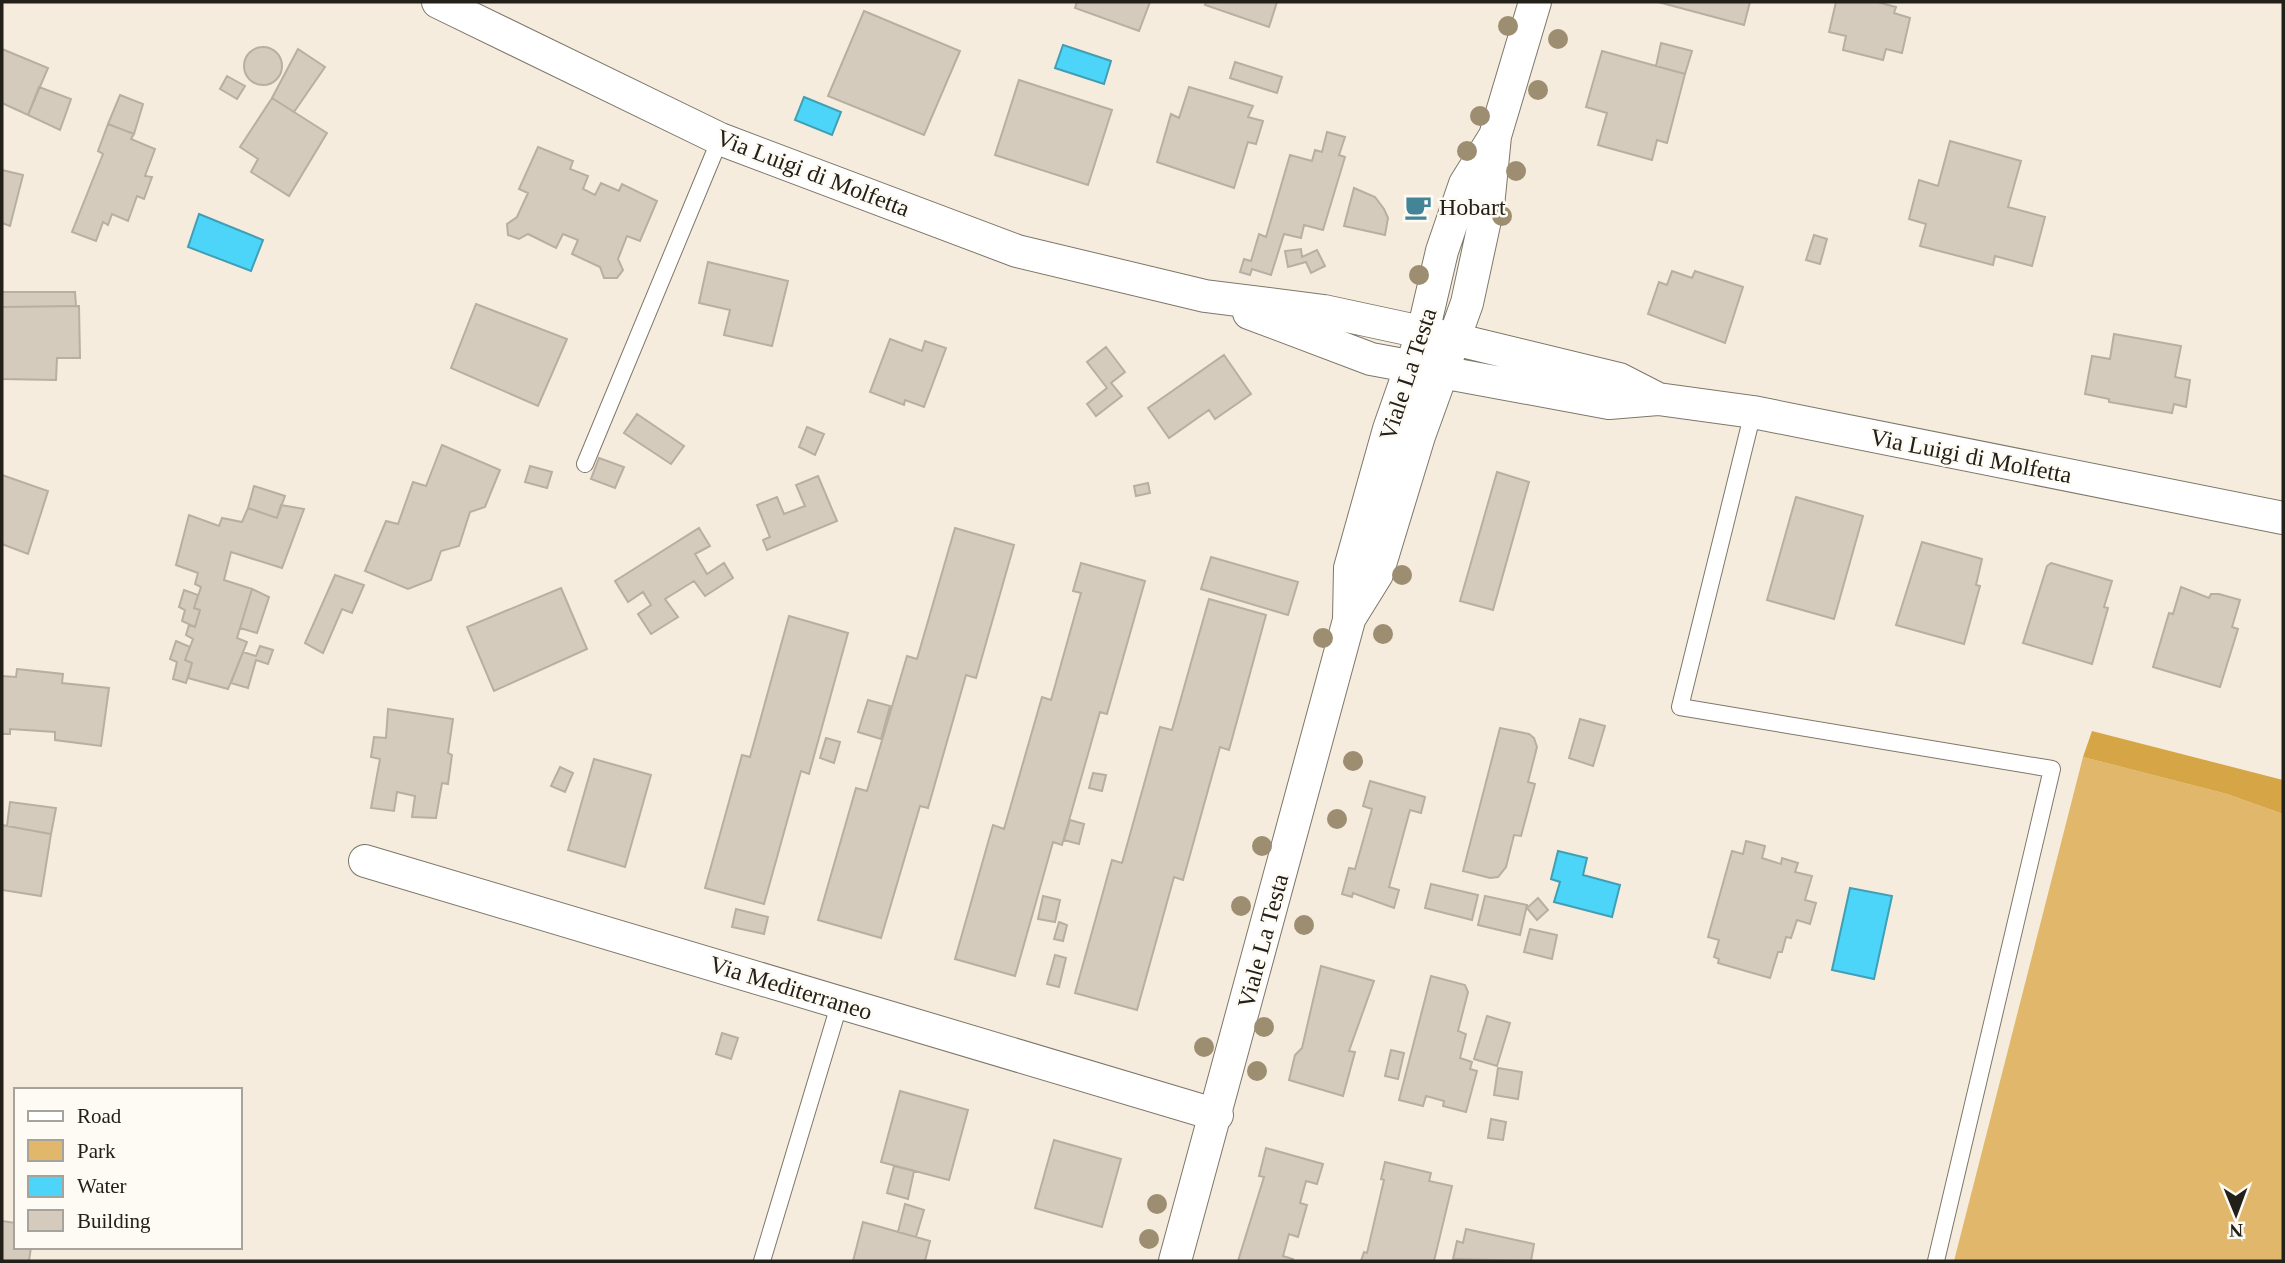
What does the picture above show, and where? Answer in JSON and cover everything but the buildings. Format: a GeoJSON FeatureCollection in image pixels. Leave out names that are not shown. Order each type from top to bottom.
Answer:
{"type":"FeatureCollection","features":[{"type":"Feature","properties":{"kind":"street","name":"Via Luigi di Molfetta"},"geometry":{"type":"LineString","coordinates":[[438,2],[495,15],[720,139],[1017,251],[1205,296],[1324,311],[1454,339],[1619,379],[1658,399]]}},
{"type":"Feature","properties":{"kind":"street","name":"Viale La Testa"},"geometry":{"type":"LineString","coordinates":[[1349,620],[1377,574],[1419,436],[1467,303],[1488,206],[1494,136],[1535,2]]}},
{"type":"Feature","properties":{"kind":"street","name":"Viale La Testa"},"geometry":{"type":"LineString","coordinates":[[1175,1261],[1217,1115],[1349,620],[1350,568],[1389,429],[1423,332],[1442,251],[1465,184],[1494,136]]}},
{"type":"Feature","properties":{"kind":"street","name":"Via Luigi di Molfetta"},"geometry":{"type":"LineString","coordinates":[[1205,296],[1371,359],[1609,403],[1658,399],[1753,412],[2283,519]]}},
{"type":"Feature","properties":{"kind":"street","name":"Via Mediterraneo"},"geometry":{"type":"LineString","coordinates":[[365,861],[1217,1115]]}},
{"type":"Feature","properties":{"kind":"lane"},"geometry":{"type":"LineString","coordinates":[[585,464],[720,139]]}},
{"type":"Feature","properties":{"kind":"lane"},"geometry":{"type":"LineString","coordinates":[[1753,412],[1680,707],[2052,769],[1936,1261]]}},
{"type":"Feature","properties":{"kind":"lane"},"geometry":{"type":"LineString","coordinates":[[762,1261],[840,1002]]}},
{"type":"Feature","properties":{"kind":"green space"},"geometry":{"type":"Polygon","coordinates":[[[2083,757],[2227,794],[2283,814],[2283,1261],[1954,1261],[2083,757]]]}},
{"type":"Feature","properties":{"kind":"shaded area"},"geometry":{"type":"Polygon","coordinates":[[[2092,731],[2283,780],[2283,814],[2227,794],[2083,757],[2092,731]]]}},
{"type":"Feature","properties":{"kind":"water"},"geometry":{"type":"Polygon","coordinates":[[[1063,45],[1111,61],[1104,84],[1055,68],[1063,45]]]}},
{"type":"Feature","properties":{"kind":"water"},"geometry":{"type":"Polygon","coordinates":[[[804,97],[841,112],[832,135],[795,120],[804,97]]]}},
{"type":"Feature","properties":{"kind":"water"},"geometry":{"type":"Polygon","coordinates":[[[199,214],[263,240],[251,271],[188,247],[199,214]]]}},
{"type":"Feature","properties":{"kind":"water"},"geometry":{"type":"Polygon","coordinates":[[[1558,851],[1587,858],[1583,875],[1620,885],[1612,917],[1554,902],[1560,882],[1551,879],[1558,851]]]}},
{"type":"Feature","properties":{"kind":"water"},"geometry":{"type":"Polygon","coordinates":[[[1850,888],[1892,896],[1874,979],[1832,970],[1850,888]]]}},
{"type":"Feature","properties":{"kind":"place","name":"Hobart"},"geometry":{"type":"Point","coordinates":[1418,207]}}]}
